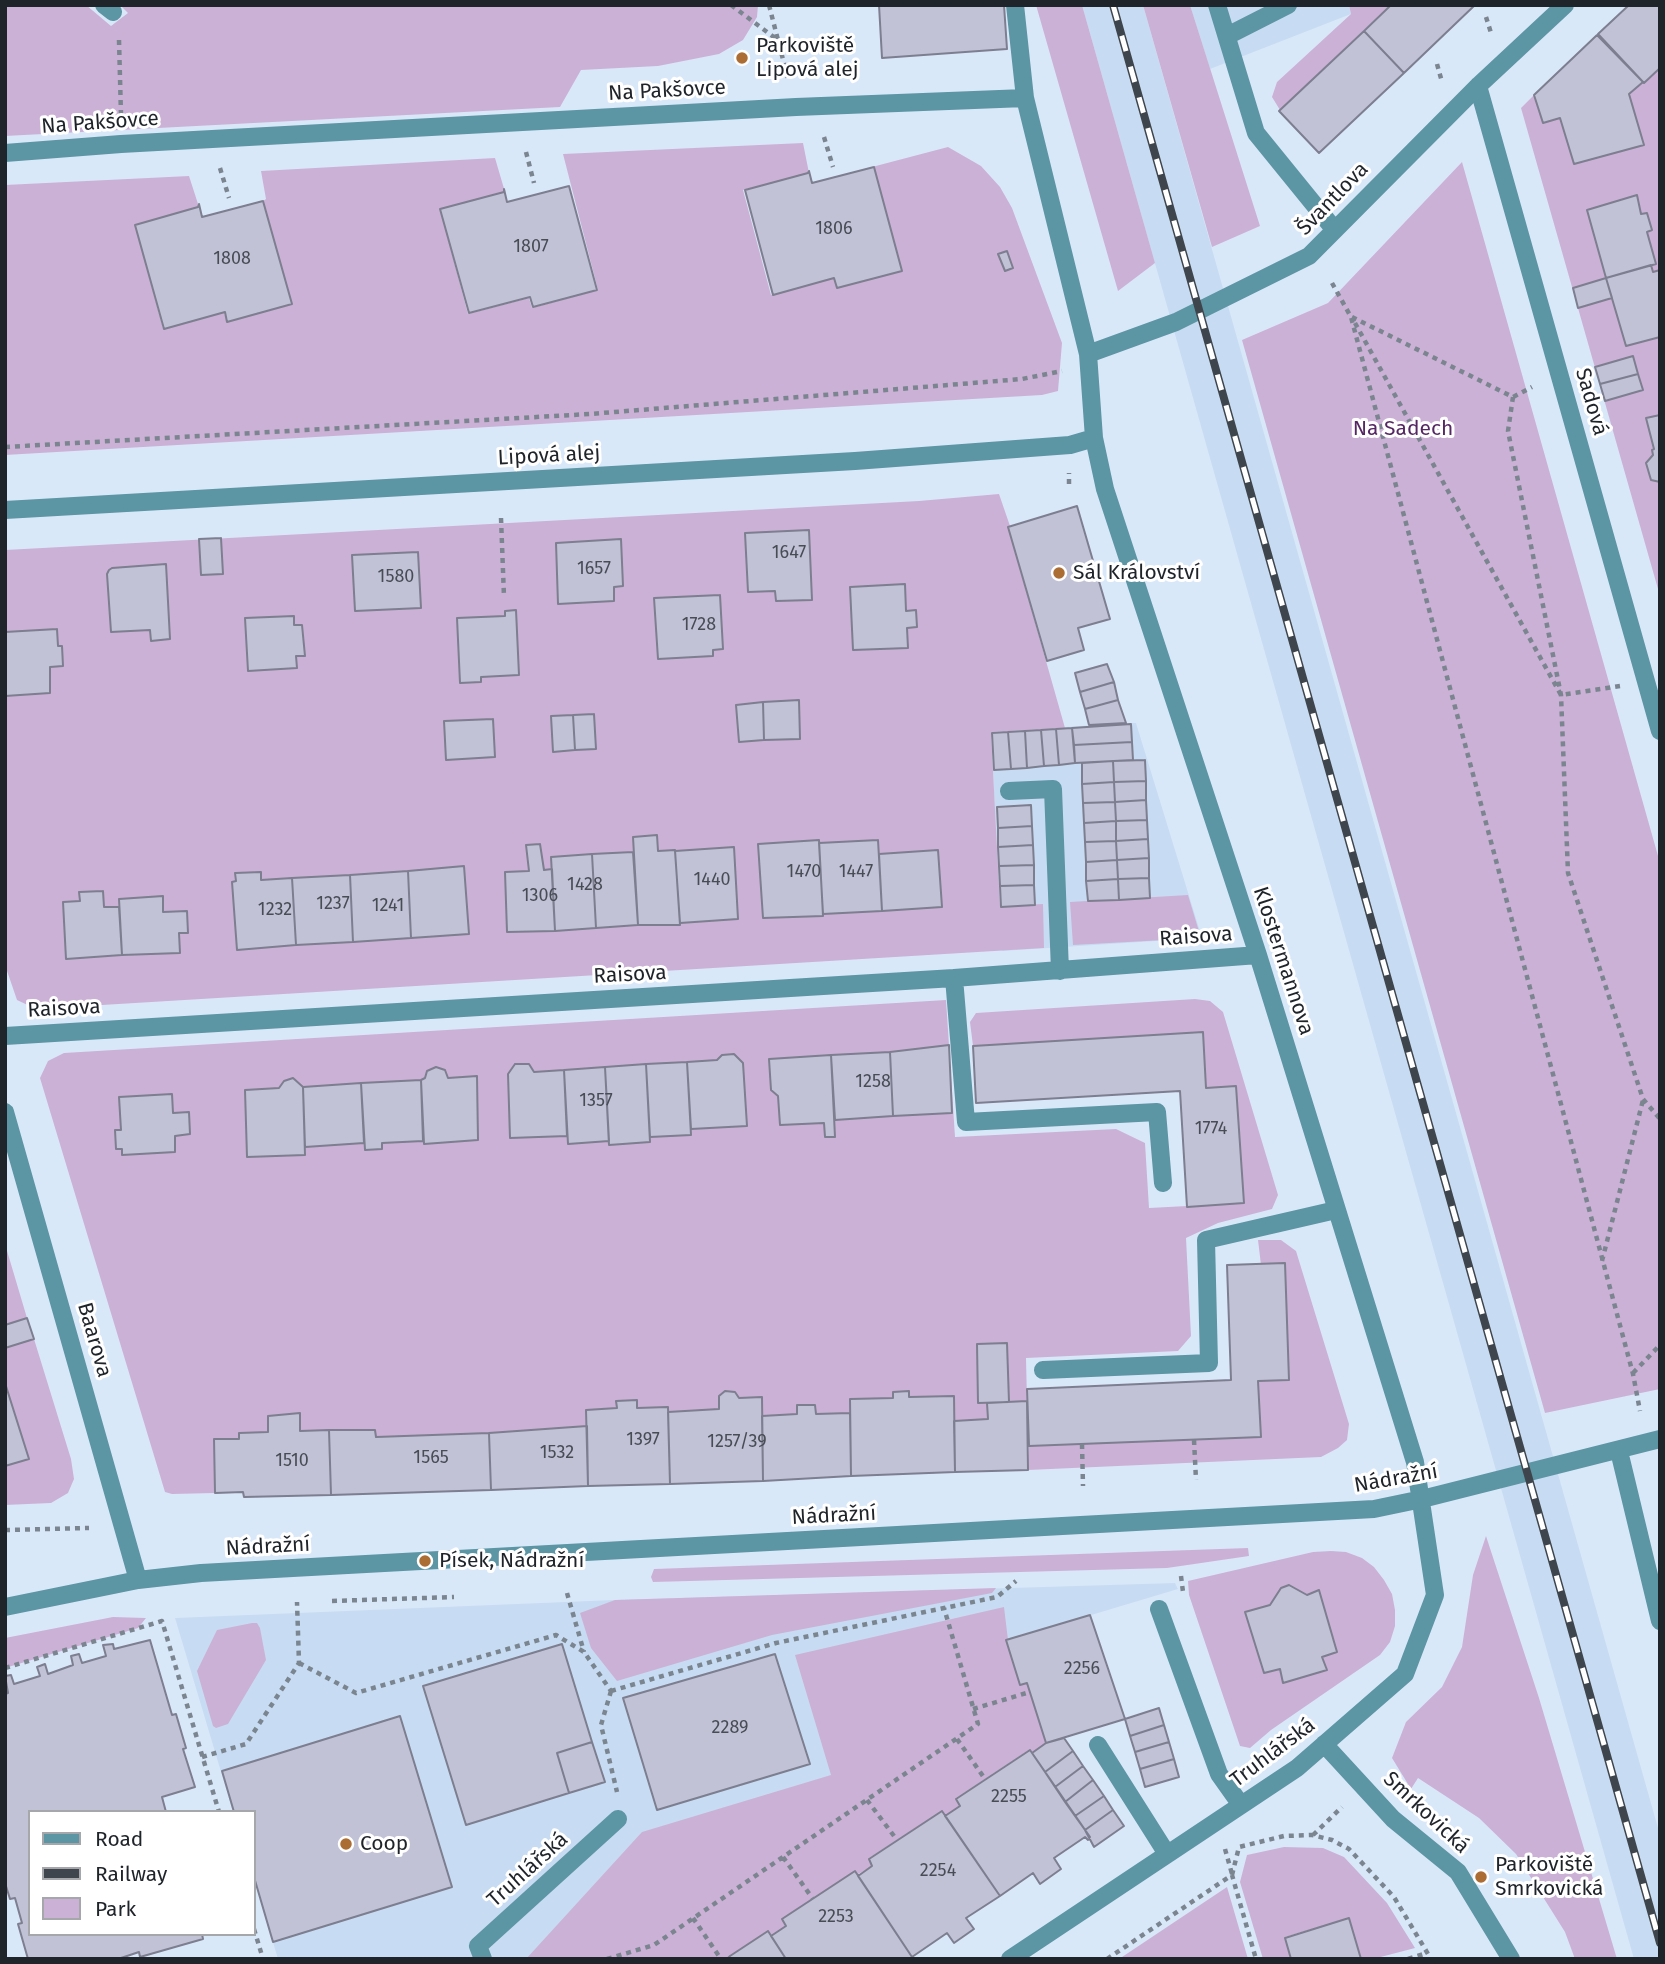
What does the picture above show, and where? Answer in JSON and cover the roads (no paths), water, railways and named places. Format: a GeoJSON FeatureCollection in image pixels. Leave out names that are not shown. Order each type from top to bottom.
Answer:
{"type":"FeatureCollection","features":[{"type":"Feature","properties":{"kind":"street"},"geometry":{"type":"LineString","coordinates":[[1014,5],[1025,98],[1088,354],[1094,439]]}},
{"type":"Feature","properties":{"kind":"street"},"geometry":{"type":"LineString","coordinates":[[1217,5],[1256,133],[1334,229]]}},
{"type":"Feature","properties":{"kind":"street"},"geometry":{"type":"LineString","coordinates":[[1227,36],[1288,5]]}},
{"type":"Feature","properties":{"kind":"street","name":"Švantlova"},"geometry":{"type":"LineString","coordinates":[[1088,354],[1176,322],[1309,256],[1478,86],[1565,5]]}},
{"type":"Feature","properties":{"kind":"street","name":"Sadová"},"geometry":{"type":"LineString","coordinates":[[1478,86],[1660,731]]}},
{"type":"Feature","properties":{"kind":"street","name":"Na Pakšovce"},"geometry":{"type":"LineString","coordinates":[[5,153],[121,144],[796,107],[1025,98]]}},
{"type":"Feature","properties":{"kind":"street","name":"Lipová alej"},"geometry":{"type":"LineString","coordinates":[[5,510],[868,460],[1070,445],[1094,439]]}},
{"type":"Feature","properties":{"kind":"street","name":"Klostermannova"},"geometry":{"type":"LineString","coordinates":[[1094,439],[1105,489],[1258,955],[1415,1462],[1422,1499]]}},
{"type":"Feature","properties":{"kind":"street"},"geometry":{"type":"LineString","coordinates":[[1009,791],[1053,789],[1060,971]]}},
{"type":"Feature","properties":{"kind":"street","name":"Raisova"},"geometry":{"type":"LineString","coordinates":[[5,1035],[954,978],[1258,955]]}},
{"type":"Feature","properties":{"kind":"street"},"geometry":{"type":"LineString","coordinates":[[954,978],[965,1122],[1157,1112],[1163,1183]]}},
{"type":"Feature","properties":{"kind":"street","name":"Baarova"},"geometry":{"type":"LineString","coordinates":[[5,1112],[138,1580]]}},
{"type":"Feature","properties":{"kind":"street"},"geometry":{"type":"LineString","coordinates":[[1043,1370],[1209,1363],[1206,1240],[1336,1210]]}},
{"type":"Feature","properties":{"kind":"street","name":"Nádražní"},"geometry":{"type":"LineString","coordinates":[[5,1607],[138,1580],[201,1573],[1374,1509],[1660,1439]]}},
{"type":"Feature","properties":{"kind":"street"},"geometry":{"type":"LineString","coordinates":[[1619,1451],[1660,1621]]}},
{"type":"Feature","properties":{"kind":"street","name":"Truhlářská"},"geometry":{"type":"LineString","coordinates":[[1010,1959],[1297,1768],[1405,1674],[1435,1595],[1422,1499]]}},
{"type":"Feature","properties":{"kind":"street"},"geometry":{"type":"LineString","coordinates":[[1159,1609],[1219,1774],[1241,1805]]}},
{"type":"Feature","properties":{"kind":"street","name":"Smrkovická"},"geometry":{"type":"LineString","coordinates":[[1324,1744],[1393,1819],[1458,1872],[1511,1959]]}},
{"type":"Feature","properties":{"kind":"street"},"geometry":{"type":"LineString","coordinates":[[1098,1745],[1167,1854]]}},
{"type":"Feature","properties":{"kind":"street","name":"Truhlářská"},"geometry":{"type":"LineString","coordinates":[[482,1959],[478,1947],[618,1819]]}},
{"type":"Feature","properties":{"kind":"railway"},"geometry":{"type":"LineString","coordinates":[[1113,5],[1660,1943]]}},
{"type":"Feature","properties":{"kind":"place","name":"Parkoviště Lipová alej"},"geometry":{"type":"Point","coordinates":[742,58]}},
{"type":"Feature","properties":{"kind":"place","name":"Sál Království"},"geometry":{"type":"Point","coordinates":[1059,573]}},
{"type":"Feature","properties":{"kind":"place","name":"Písek, Nádražní"},"geometry":{"type":"Point","coordinates":[425,1561]}},
{"type":"Feature","properties":{"kind":"place","name":"Coop"},"geometry":{"type":"Point","coordinates":[346,1844]}},
{"type":"Feature","properties":{"kind":"place","name":"Parkoviště Smrkovická"},"geometry":{"type":"Point","coordinates":[1481,1877]}},
{"type":"Feature","properties":{"kind":"park label","name":"Na Sadech"},"geometry":{"type":"Point","coordinates":[1403,429]}}]}
